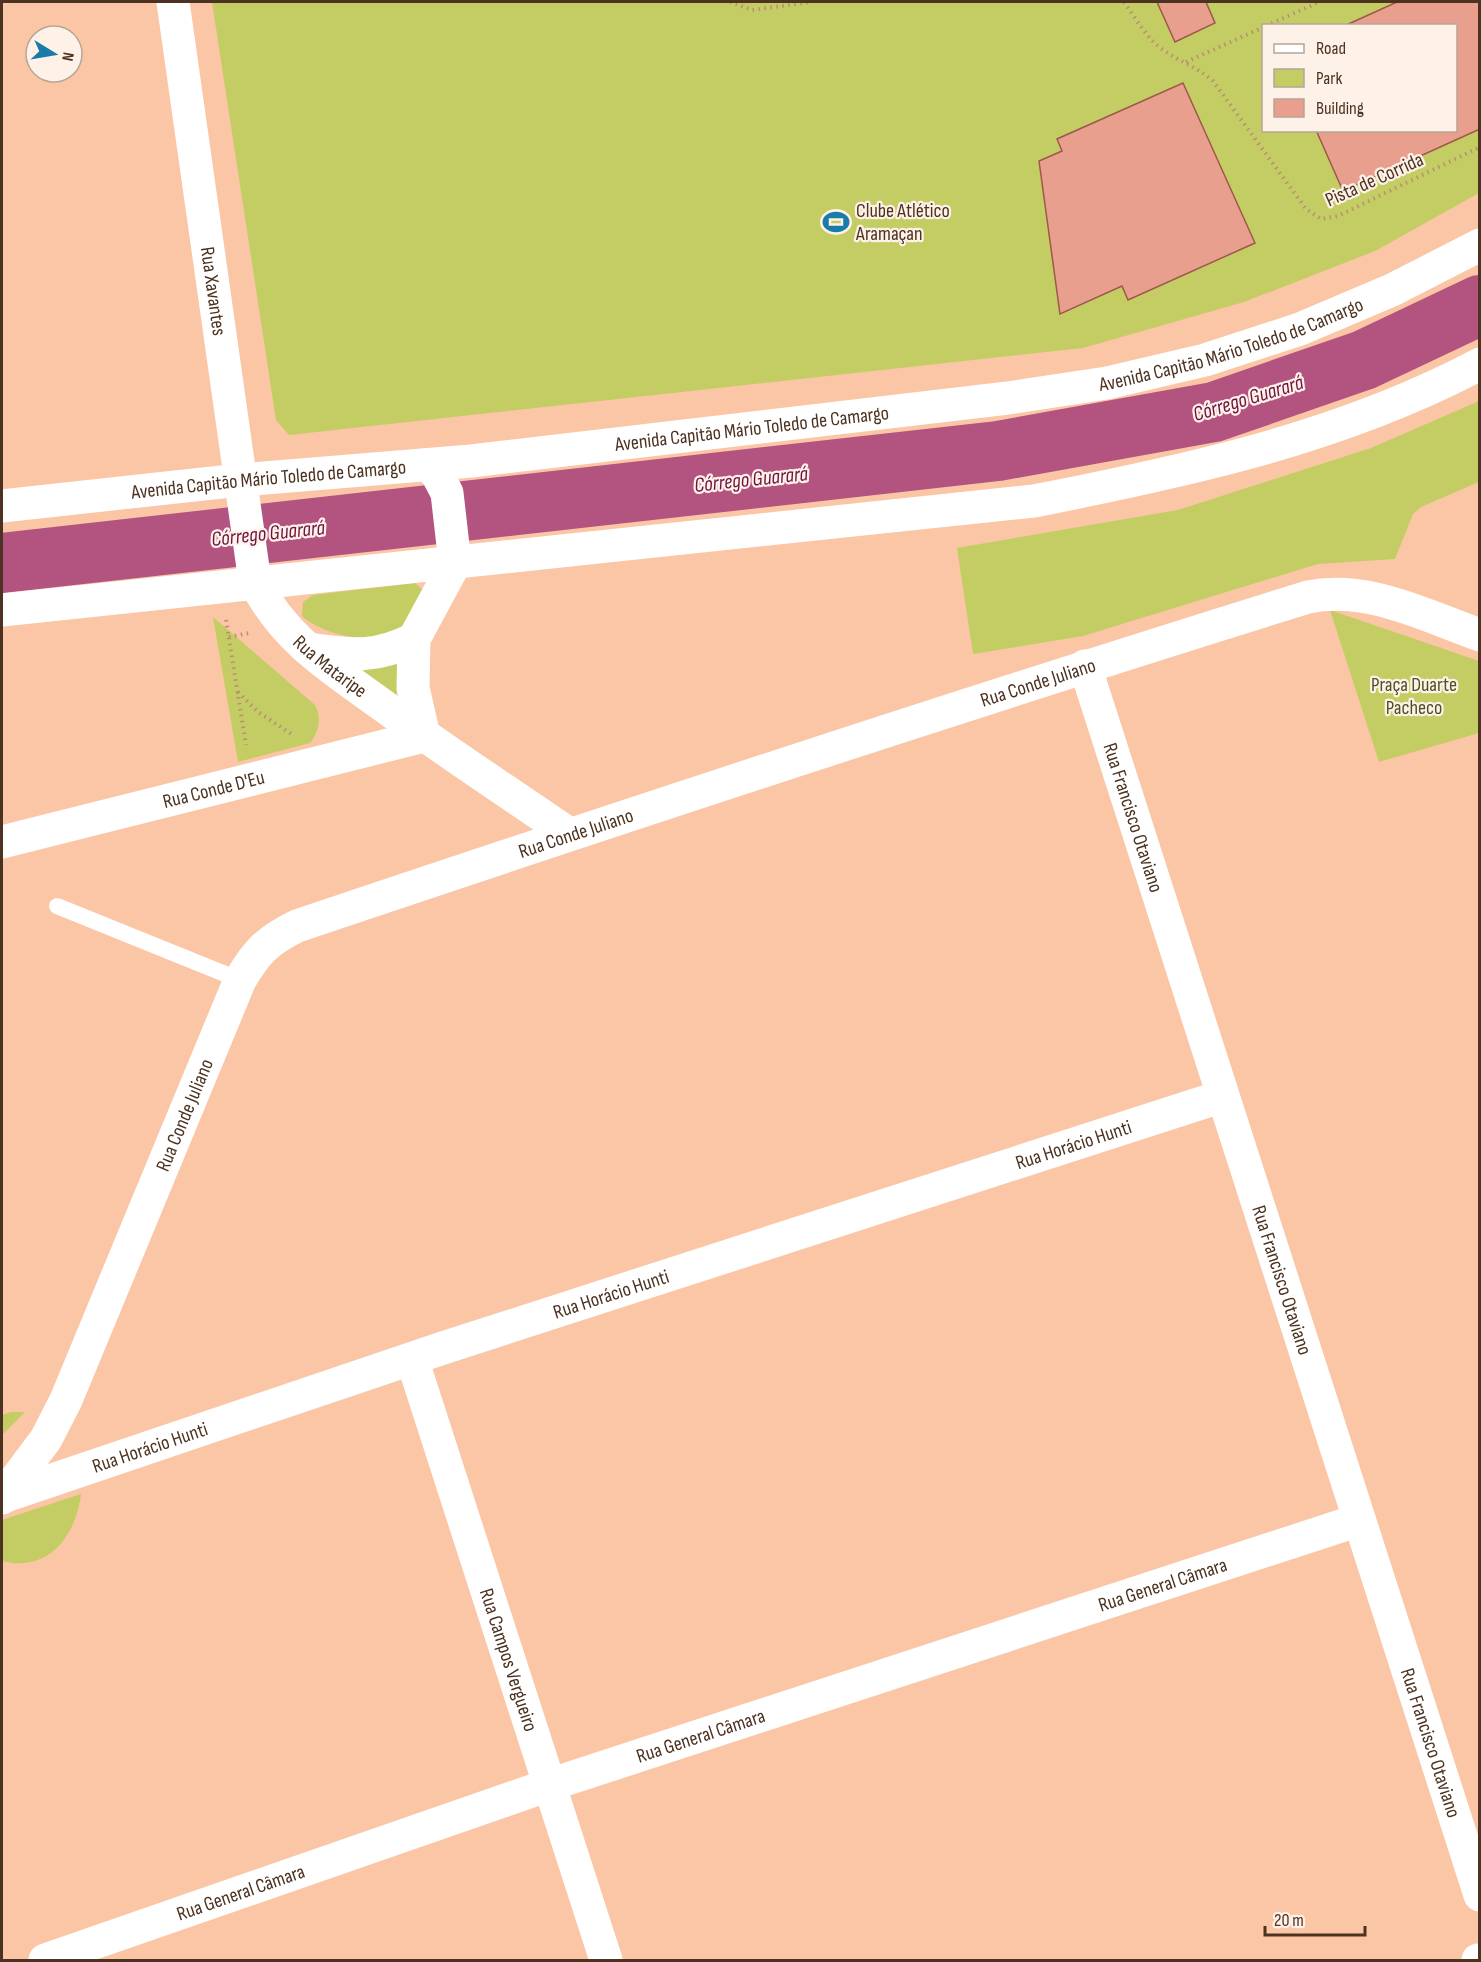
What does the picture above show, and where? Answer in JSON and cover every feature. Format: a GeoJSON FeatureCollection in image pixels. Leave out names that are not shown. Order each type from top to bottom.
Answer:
{"type":"FeatureCollection","features":[{"type":"Feature","properties":{"kind":"street","name":"Rua Xavantes"},"geometry":{"type":"LineString","coordinates":[[173,2],[253,569]]}},
{"type":"Feature","properties":{"kind":"street","name":"Avenida Capitão Mário Toledo de Camargo"},"geometry":{"type":"LineString","coordinates":[[2,506],[240,480],[426,465],[1008,398],[1107,383],[1205,360],[1300,329],[1392,290],[1479,245]]}},
{"type":"Feature","properties":{"kind":"street"},"geometry":{"type":"LineString","coordinates":[[2,610],[221,586],[253,569],[1034,501],[1173,474],[1270,448],[1363,416],[1479,364]]}},
{"type":"Feature","properties":{"kind":"street"},"geometry":{"type":"LineString","coordinates":[[424,736],[413,688],[414,639],[454,553],[447,493],[436,472],[426,465]]}},
{"type":"Feature","properties":{"kind":"street","name":"Rua Mataripe"},"geometry":{"type":"LineString","coordinates":[[253,569],[266,605],[282,627],[304,648],[424,736],[569,834]]}},
{"type":"Feature","properties":{"kind":"street","name":"Rua Conde Juliano"},"geometry":{"type":"LineString","coordinates":[[2,1497],[46,1438],[66,1400],[240,980],[253,957],[269,940],[297,926],[569,834],[1085,666],[1327,593],[1372,597],[1479,635]]}},
{"type":"Feature","properties":{"kind":"street"},"geometry":{"type":"LineString","coordinates":[[304,648],[368,654],[390,651],[414,639]]}},
{"type":"Feature","properties":{"kind":"street","name":"Rua Francisco Otaviano"},"geometry":{"type":"LineString","coordinates":[[1085,666],[1479,1895]]}},
{"type":"Feature","properties":{"kind":"street","name":"Rua Conde D'Eu"},"geometry":{"type":"LineString","coordinates":[[2,843],[424,736]]}},
{"type":"Feature","properties":{"kind":"street","name":"Rua Horácio Hunti"},"geometry":{"type":"LineString","coordinates":[[2,1497],[412,1359],[1223,1096]]}},
{"type":"Feature","properties":{"kind":"street","name":"Rua Campos Vergueiro"},"geometry":{"type":"LineString","coordinates":[[412,1359],[606,1960]]}},
{"type":"Feature","properties":{"kind":"street","name":"Rua General Câmara"},"geometry":{"type":"LineString","coordinates":[[45,1960],[549,1785],[1359,1520]]}},
{"type":"Feature","properties":{"kind":"lane"},"geometry":{"type":"LineString","coordinates":[[57,906],[240,980]]}},
{"type":"Feature","properties":{"kind":"path"},"geometry":{"type":"LineString","coordinates":[[730,2],[752,10],[811,2]]}},
{"type":"Feature","properties":{"kind":"path","name":"Pista de Corrida"},"geometry":{"type":"LineString","coordinates":[[1124,2],[1149,38],[1160,48],[1186,62],[1213,81],[1306,209],[1321,219],[1338,216],[1479,147]]}},
{"type":"Feature","properties":{"kind":"path"},"geometry":{"type":"LineString","coordinates":[[1270,24],[1319,2]]}},
{"type":"Feature","properties":{"kind":"path"},"geometry":{"type":"LineString","coordinates":[[1186,62],[1262,27]]}},
{"type":"Feature","properties":{"kind":"path"},"geometry":{"type":"LineString","coordinates":[[221,586],[245,732],[247,781]]}},
{"type":"Feature","properties":{"kind":"path"},"geometry":{"type":"LineString","coordinates":[[237,691],[258,712],[281,729],[310,743],[326,760]]}},
{"type":"Feature","properties":{"kind":"green space","name":"Clube Atlético Aramaçan"},"geometry":{"type":"Polygon","coordinates":[[[212,2],[1479,2],[1479,193],[1375,251],[1244,302],[1083,348],[289,435],[276,420],[212,2]]]}},
{"type":"Feature","properties":{"kind":"green space"},"geometry":{"type":"Polygon","coordinates":[[[1479,401],[1479,482],[1421,507],[1413,514],[1395,559],[1318,564],[1083,636],[973,654],[957,548],[1178,510],[1371,448],[1479,401]]]}},
{"type":"Feature","properties":{"kind":"green space"},"geometry":{"type":"Polygon","coordinates":[[[415,583],[423,590],[408,619],[392,633],[380,637],[351,637],[337,634],[311,623],[302,616],[303,602],[313,595],[415,583]]]}},
{"type":"Feature","properties":{"kind":"green space","name":"Praça Duarte Pacheco"},"geometry":{"type":"Polygon","coordinates":[[[1330,610],[1479,661],[1479,733],[1379,762],[1330,610]]]}},
{"type":"Feature","properties":{"kind":"green space"},"geometry":{"type":"Polygon","coordinates":[[[213,617],[315,705],[318,724],[316,734],[310,743],[238,762],[213,617]]]}},
{"type":"Feature","properties":{"kind":"green space"},"geometry":{"type":"Polygon","coordinates":[[[397,664],[398,693],[393,695],[362,672],[365,668],[397,664]]]}},
{"type":"Feature","properties":{"kind":"green space"},"geometry":{"type":"Polygon","coordinates":[[[11,1412],[25,1412],[2,1435],[2,1415],[11,1412]]]}},
{"type":"Feature","properties":{"kind":"green space"},"geometry":{"type":"Polygon","coordinates":[[[81,1494],[73,1524],[57,1548],[33,1562],[2,1561],[2,1520],[81,1494]]]}},
{"type":"Feature","properties":{"kind":"building"},"geometry":{"type":"Polygon","coordinates":[[[1157,2],[1206,2],[1215,23],[1175,42],[1157,2]]]}},
{"type":"Feature","properties":{"kind":"building"},"geometry":{"type":"Polygon","coordinates":[[[1397,2],[1480,2],[1480,129],[1343,191],[1317,132],[1457,132],[1457,24],[1348,24],[1397,2]]]}},
{"type":"Feature","properties":{"kind":"building"},"geometry":{"type":"Polygon","coordinates":[[[1183,83],[1255,243],[1128,300],[1122,286],[1060,314],[1039,161],[1062,151],[1057,139],[1183,83]]]}},
{"type":"Feature","properties":{"kind":"waterway","name":"Córrego Guarará"},"geometry":{"type":"LineString","coordinates":[[2,563],[998,451],[1214,412],[1364,360],[1480,305]]}},
{"type":"Feature","properties":{"kind":"place","name":"Clube Atlético Aramaçan"},"geometry":{"type":"Point","coordinates":[836,222]}}]}
